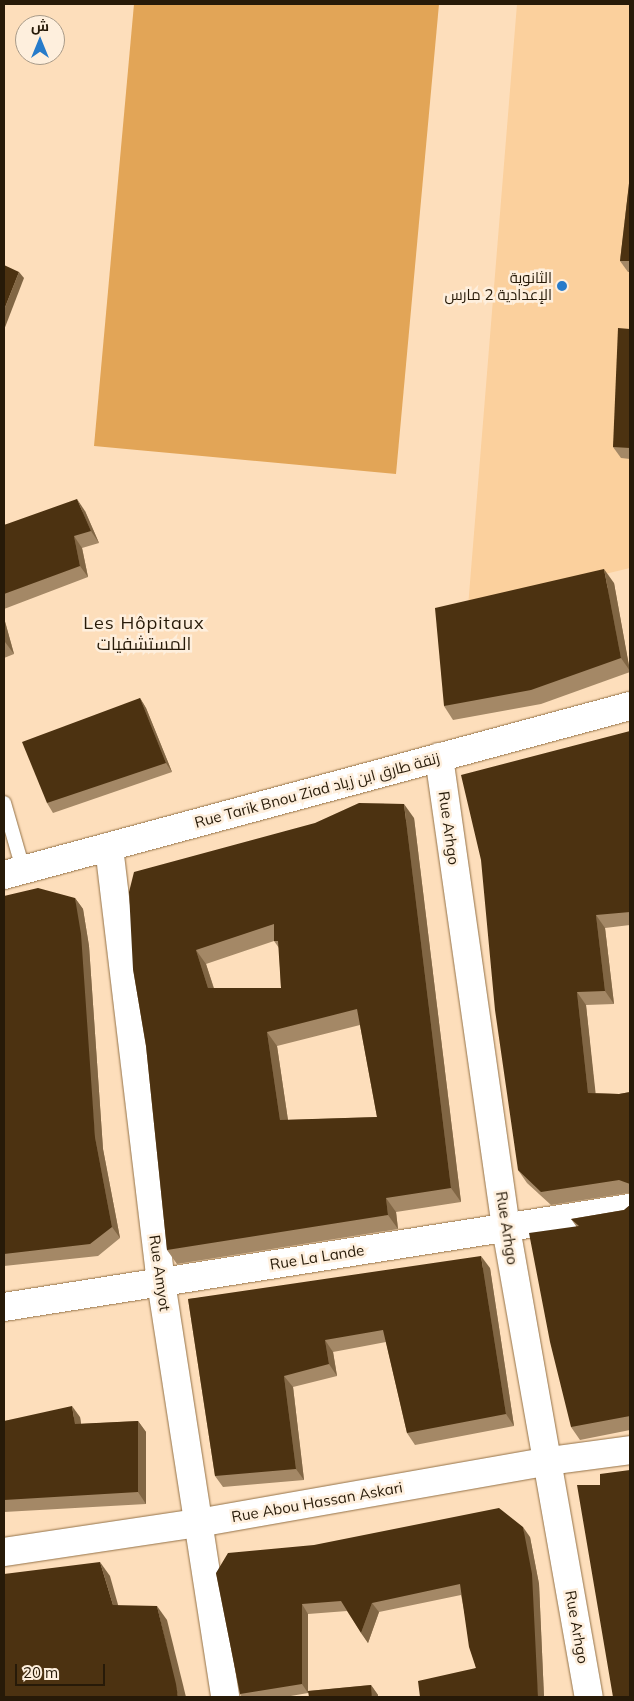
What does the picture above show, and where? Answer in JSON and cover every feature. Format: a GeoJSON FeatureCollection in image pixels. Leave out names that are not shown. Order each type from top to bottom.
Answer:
{"type":"FeatureCollection","features":[{"type":"Feature","properties":{"kind":"street","name":"Rue Tarik Bnou Ziad زنقة طارق ابن زياد"},"geometry":{"type":"LineString","coordinates":[[13,872],[630,706]]}},
{"type":"Feature","properties":{"kind":"street","name":"Rue Arhgo"},"geometry":{"type":"LineString","coordinates":[[439,757],[506,1228],[549,1460],[589,1697]]}},
{"type":"Feature","properties":{"kind":"street","name":"Rue Amyot"},"geometry":{"type":"LineString","coordinates":[[109,847],[161,1282],[225,1697]]}},
{"type":"Feature","properties":{"kind":"street","name":"Rue La Lande"},"geometry":{"type":"LineString","coordinates":[[4,1307],[630,1208]]}},
{"type":"Feature","properties":{"kind":"street","name":"Rue Abou Hassan Askari"},"geometry":{"type":"LineString","coordinates":[[4,1552],[198,1523],[549,1460],[630,1450]]}},
{"type":"Feature","properties":{"kind":"lane"},"geometry":{"type":"LineString","coordinates":[[4,803],[13,872]]}},
{"type":"Feature","properties":{"kind":"shaded area"},"geometry":{"type":"Polygon","coordinates":[[[134,4],[439,4],[396,474],[94,446],[134,4]]]}},
{"type":"Feature","properties":{"kind":"shaded area","name":"الثانوية الإعدادية 2 مارس"},"geometry":{"type":"Polygon","coordinates":[[[517,4],[630,4],[630,568],[468,607],[517,4]]]}},
{"type":"Feature","properties":{"kind":"building"},"geometry":{"type":"Polygon","coordinates":[[[630,175],[630,261],[620,261],[630,175]]]}},
{"type":"Feature","properties":{"kind":"building"},"geometry":{"type":"Polygon","coordinates":[[[4,265],[19,272],[4,310],[4,265]]]}},
{"type":"Feature","properties":{"kind":"building"},"geometry":{"type":"Polygon","coordinates":[[[618,328],[630,329],[630,448],[613,447],[618,328]]]}},
{"type":"Feature","properties":{"kind":"building"},"geometry":{"type":"Polygon","coordinates":[[[77,499],[91,531],[74,536],[80,566],[4,594],[4,525],[77,499]]]}},
{"type":"Feature","properties":{"kind":"building"},"geometry":{"type":"Polygon","coordinates":[[[604,569],[621,658],[531,690],[444,706],[435,608],[604,569]]]}},
{"type":"Feature","properties":{"kind":"building"},"geometry":{"type":"Polygon","coordinates":[[[140,698],[166,763],[47,803],[22,742],[140,698]]]}},
{"type":"Feature","properties":{"kind":"building"},"geometry":{"type":"Polygon","coordinates":[[[630,731],[630,912],[596,915],[605,991],[577,992],[588,1093],[619,1094],[630,1092],[630,1184],[619,1180],[541,1192],[518,1170],[495,1010],[481,860],[461,775],[630,731]]]}},
{"type":"Feature","properties":{"kind":"building"},"geometry":{"type":"Polygon","coordinates":[[[359,803],[404,804],[451,1188],[386,1198],[388,1215],[167,1250],[146,1046],[133,969],[129,892],[134,872],[315,823],[359,803]],[[274,924],[196,950],[208,988],[281,988],[278,941],[274,941],[274,924]],[[357,1009],[267,1032],[280,1120],[377,1117],[357,1009]]]}},
{"type":"Feature","properties":{"kind":"building"},"geometry":{"type":"Polygon","coordinates":[[[38,888],[75,898],[81,934],[95,1137],[112,1227],[90,1244],[4,1254],[4,896],[38,888]]]}},
{"type":"Feature","properties":{"kind":"building"},"geometry":{"type":"Polygon","coordinates":[[[630,1205],[630,1416],[571,1427],[550,1342],[529,1233],[579,1226],[571,1219],[624,1210],[630,1205]]]}},
{"type":"Feature","properties":{"kind":"building"},"geometry":{"type":"Polygon","coordinates":[[[481,1256],[506,1414],[407,1433],[383,1330],[325,1340],[329,1364],[284,1376],[296,1469],[215,1476],[188,1299],[481,1256]]]}},
{"type":"Feature","properties":{"kind":"building"},"geometry":{"type":"Polygon","coordinates":[[[72,1406],[75,1424],[138,1421],[138,1492],[4,1500],[4,1421],[72,1406]]]}},
{"type":"Feature","properties":{"kind":"building"},"geometry":{"type":"Polygon","coordinates":[[[630,1470],[630,1697],[613,1697],[577,1485],[600,1485],[600,1474],[630,1470]]]}},
{"type":"Feature","properties":{"kind":"building"},"geometry":{"type":"Polygon","coordinates":[[[499,1508],[523,1527],[532,1574],[538,1697],[420,1697],[418,1681],[476,1668],[469,1647],[460,1584],[372,1603],[361,1633],[341,1601],[302,1604],[302,1684],[240,1694],[216,1573],[228,1553],[314,1545],[499,1508]]]}},
{"type":"Feature","properties":{"kind":"building"},"geometry":{"type":"Polygon","coordinates":[[[100,1562],[113,1605],[157,1606],[178,1697],[4,1697],[4,1574],[100,1562]]]}},
{"type":"Feature","properties":{"kind":"building"},"geometry":{"type":"Polygon","coordinates":[[[371,1685],[372,1697],[309,1697],[308,1691],[371,1685]]]}},
{"type":"Feature","properties":{"kind":"place","name":"الثانوية الإعدادية 2 مارس"},"geometry":{"type":"Point","coordinates":[562,286]}},
{"type":"Feature","properties":{"kind":"district","name":"Les Hôpitaux المستشفيات"},"geometry":{"type":"Point","coordinates":[144,634]}}]}
